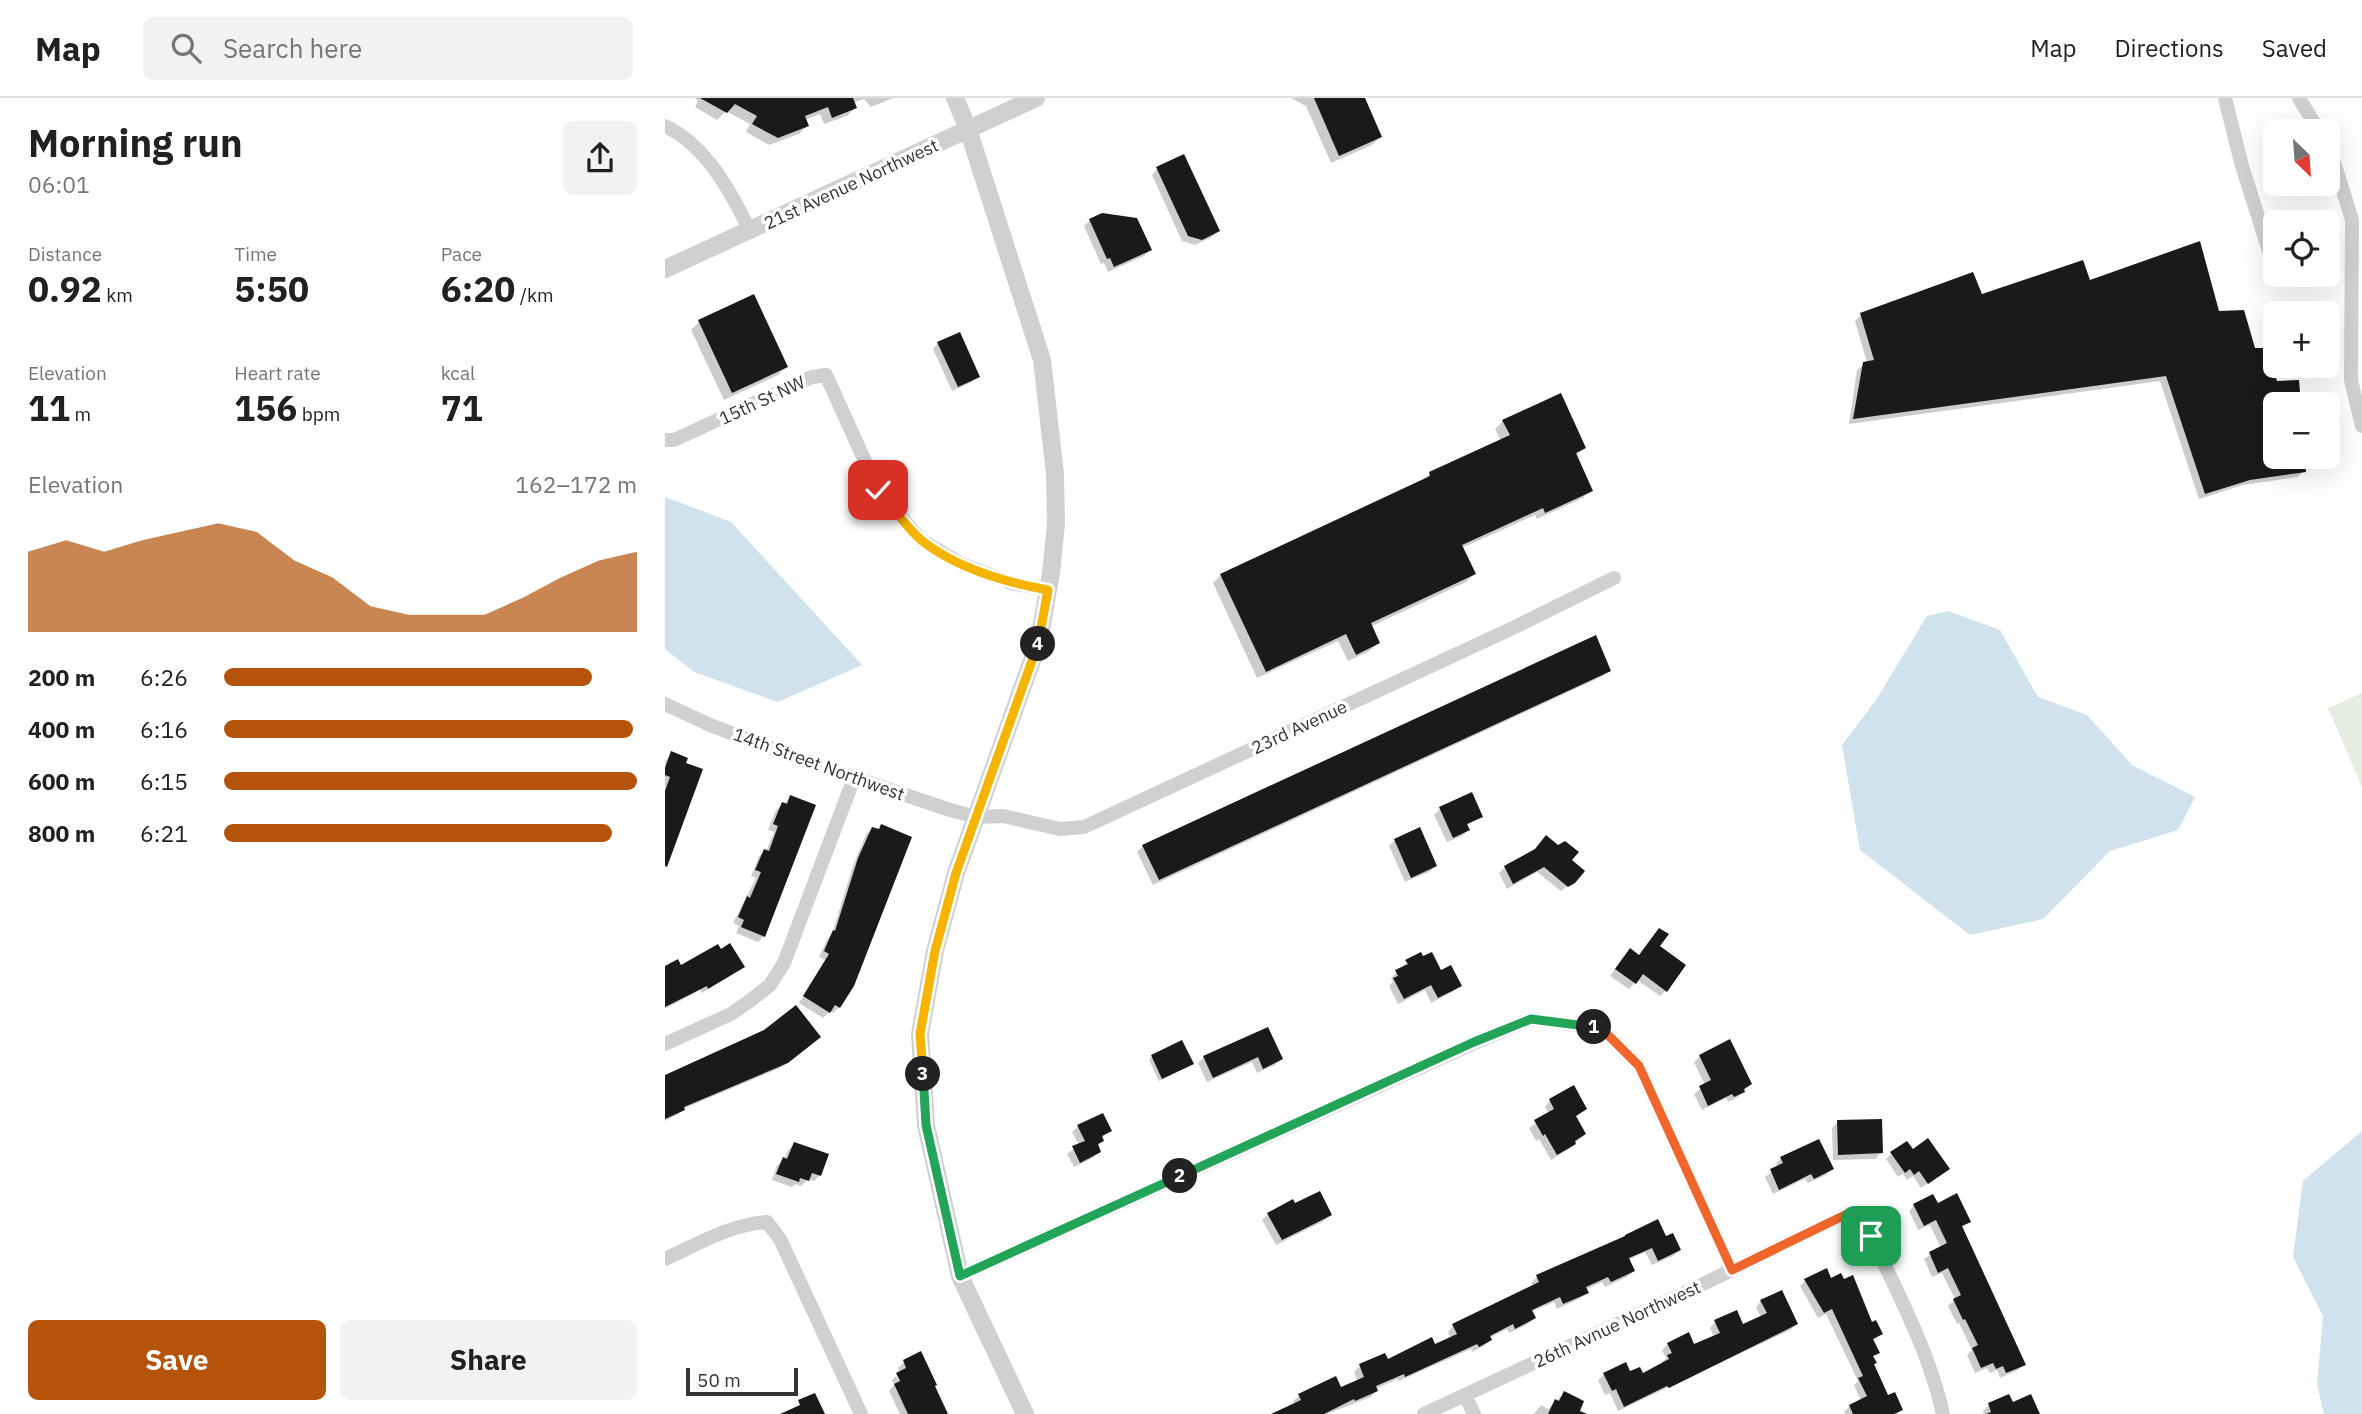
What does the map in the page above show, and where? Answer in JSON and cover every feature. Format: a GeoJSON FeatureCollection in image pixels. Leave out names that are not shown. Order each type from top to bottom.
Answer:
{"type":"FeatureCollection","features":[{"type":"Feature","properties":{"kind":"street"},"geometry":{"type":"LineString","coordinates":[[955,98],[968,129],[1042,360],[1055,474],[1056,524],[1039,641],[956,873],[935,951],[920,1034],[926,1125],[960,1276],[1025,1414]]}},
{"type":"Feature","properties":{"kind":"street","name":"21st Avenue Northwest"},"geometry":{"type":"LineString","coordinates":[[665,269],[1036,98]]}},
{"type":"Feature","properties":{"kind":"street"},"geometry":{"type":"LineString","coordinates":[[2225,98],[2242,166],[2263,233]]}},
{"type":"Feature","properties":{"kind":"street"},"geometry":{"type":"LineString","coordinates":[[2299,98],[2312,119]]}},
{"type":"Feature","properties":{"kind":"street"},"geometry":{"type":"LineString","coordinates":[[665,126],[695,147],[705,159],[731,192],[750,231]]}},
{"type":"Feature","properties":{"kind":"street"},"geometry":{"type":"LineString","coordinates":[[2340,181],[2352,220],[2351,380],[2362,426]]}},
{"type":"Feature","properties":{"kind":"street","name":"15th St NW"},"geometry":{"type":"LineString","coordinates":[[665,440],[674,440],[812,377],[826,375],[878,490],[921,540],[962,564],[1011,583],[1048,590]]}},
{"type":"Feature","properties":{"kind":"street","name":"23rd Avenue"},"geometry":{"type":"LineString","coordinates":[[976,817],[1003,816],[1060,829],[1084,827],[1515,627],[1613,578]]}},
{"type":"Feature","properties":{"kind":"street","name":"14th Street Northwest"},"geometry":{"type":"LineString","coordinates":[[665,704],[710,725],[854,778],[976,817]]}},
{"type":"Feature","properties":{"kind":"street"},"geometry":{"type":"LineString","coordinates":[[665,1044],[731,1014],[770,985],[784,963],[854,778]]}},
{"type":"Feature","properties":{"kind":"street"},"geometry":{"type":"LineString","coordinates":[[960,1276],[1474,1042],[1531,1019],[1601,1028],[1639,1066],[1732,1270]]}},
{"type":"Feature","properties":{"kind":"street","name":"26th Avnue Northwest"},"geometry":{"type":"LineString","coordinates":[[1424,1414],[1847,1214],[1863,1221],[1871,1236],[1924,1350],[1937,1385],[1943,1414]]}},
{"type":"Feature","properties":{"kind":"street"},"geometry":{"type":"LineString","coordinates":[[665,1259],[731,1229],[767,1222],[780,1239],[861,1414]]}},
{"type":"Feature","properties":{"kind":"street"},"geometry":{"type":"LineString","coordinates":[[1465,1395],[1474,1414]]}},
{"type":"Feature","properties":{"kind":"shaded area"},"geometry":{"type":"Polygon","coordinates":[[[2362,693],[2362,787],[2328,708],[2362,693]]]}},
{"type":"Feature","properties":{"kind":"water"},"geometry":{"type":"Polygon","coordinates":[[[665,497],[731,522],[862,665],[778,702],[694,672],[665,649],[665,497]]]}},
{"type":"Feature","properties":{"kind":"water"},"geometry":{"type":"Polygon","coordinates":[[[1948,611],[2000,630],[2038,697],[2087,715],[2132,765],[2195,797],[2178,830],[2110,851],[2043,919],[1970,935],[1860,850],[1842,745],[1876,700],[1927,616],[1948,611]]]}},
{"type":"Feature","properties":{"kind":"water"},"geometry":{"type":"Polygon","coordinates":[[[2362,1131],[2362,1414],[2324,1414],[2317,1384],[2323,1316],[2293,1257],[2303,1181],[2362,1131]]]}},
{"type":"Feature","properties":{"kind":"building"},"geometry":{"type":"Polygon","coordinates":[[[700,98],[853,98],[857,108],[832,118],[828,107],[805,116],[809,126],[778,138],[752,124],[757,116],[735,104],[727,113],[700,98]]]}},
{"type":"Feature","properties":{"kind":"building"},"geometry":{"type":"Polygon","coordinates":[[[1314,98],[1365,98],[1382,137],[1339,156],[1314,98]]]}},
{"type":"Feature","properties":{"kind":"building"},"geometry":{"type":"Polygon","coordinates":[[[1184,154],[1220,231],[1202,240],[1188,236],[1156,167],[1184,154]]]}},
{"type":"Feature","properties":{"kind":"building"},"geometry":{"type":"Polygon","coordinates":[[[1102,213],[1137,218],[1152,250],[1114,267],[1110,258],[1107,259],[1089,219],[1102,213]]]}},
{"type":"Feature","properties":{"kind":"building"},"geometry":{"type":"Polygon","coordinates":[[[2200,241],[2219,311],[2244,310],[2255,348],[2263,348],[2263,378],[2276,378],[2277,381],[2299,380],[2300,392],[2263,392],[2263,469],[2306,469],[2306,472],[2250,480],[2205,494],[2166,376],[1853,419],[1863,362],[1874,360],[1860,313],[1973,272],[1982,294],[2083,260],[2090,280],[2200,241]]]}},
{"type":"Feature","properties":{"kind":"building"},"geometry":{"type":"Polygon","coordinates":[[[754,294],[788,367],[732,393],[698,320],[754,294]]]}},
{"type":"Feature","properties":{"kind":"building"},"geometry":{"type":"Polygon","coordinates":[[[960,332],[980,377],[958,387],[937,342],[960,332]]]}},
{"type":"Feature","properties":{"kind":"building"},"geometry":{"type":"Polygon","coordinates":[[[1561,393],[1586,448],[1576,453],[1593,491],[1545,513],[1543,508],[1462,545],[1476,574],[1371,623],[1380,643],[1356,655],[1346,634],[1266,672],[1220,574],[1430,476],[1429,472],[1510,435],[1502,420],[1561,393]]]}},
{"type":"Feature","properties":{"kind":"building"},"geometry":{"type":"Polygon","coordinates":[[[1596,635],[1611,671],[1159,880],[1142,845],[1596,635]]]}},
{"type":"Feature","properties":{"kind":"building"},"geometry":{"type":"Polygon","coordinates":[[[671,751],[688,758],[686,763],[703,769],[667,867],[665,791],[670,777],[665,775],[665,768],[671,751]]]}},
{"type":"Feature","properties":{"kind":"building"},"geometry":{"type":"Polygon","coordinates":[[[1472,792],[1483,817],[1467,824],[1470,830],[1453,838],[1439,807],[1472,792]]]}},
{"type":"Feature","properties":{"kind":"building"},"geometry":{"type":"Polygon","coordinates":[[[790,795],[816,805],[765,937],[741,927],[744,920],[738,917],[761,872],[755,870],[764,849],[769,851],[778,826],[773,824],[782,802],[787,804],[790,795]]]}},
{"type":"Feature","properties":{"kind":"building"},"geometry":{"type":"Polygon","coordinates":[[[881,824],[912,837],[854,986],[840,1008],[835,1005],[830,1013],[803,996],[829,954],[824,951],[833,930],[835,931],[858,858],[872,827],[879,829],[881,824]]]}},
{"type":"Feature","properties":{"kind":"building"},"geometry":{"type":"Polygon","coordinates":[[[1420,827],[1437,866],[1411,878],[1394,839],[1420,827]]]}},
{"type":"Feature","properties":{"kind":"building"},"geometry":{"type":"Polygon","coordinates":[[[1546,835],[1558,845],[1565,841],[1579,852],[1572,860],[1585,871],[1568,887],[1544,867],[1513,884],[1504,866],[1535,849],[1546,835]]]}},
{"type":"Feature","properties":{"kind":"building"},"geometry":{"type":"Polygon","coordinates":[[[1659,928],[1669,934],[1660,946],[1686,965],[1667,992],[1643,974],[1636,984],[1615,969],[1630,948],[1639,955],[1659,928]]]}},
{"type":"Feature","properties":{"kind":"building"},"geometry":{"type":"Polygon","coordinates":[[[730,943],[745,967],[708,989],[707,986],[665,1007],[665,966],[678,959],[681,965],[718,944],[721,949],[730,943]]]}},
{"type":"Feature","properties":{"kind":"building"},"geometry":{"type":"Polygon","coordinates":[[[1421,952],[1423,956],[1432,952],[1441,970],[1451,965],[1462,986],[1438,998],[1431,985],[1404,999],[1393,978],[1398,976],[1395,970],[1408,964],[1405,960],[1421,952]]]}},
{"type":"Feature","properties":{"kind":"building"},"geometry":{"type":"Polygon","coordinates":[[[796,1005],[821,1037],[788,1063],[684,1107],[685,1110],[665,1119],[665,1075],[764,1030],[796,1005]]]}},
{"type":"Feature","properties":{"kind":"building"},"geometry":{"type":"Polygon","coordinates":[[[1268,1027],[1283,1059],[1263,1069],[1258,1057],[1213,1078],[1203,1056],[1268,1027]]]}},
{"type":"Feature","properties":{"kind":"building"},"geometry":{"type":"Polygon","coordinates":[[[1730,1039],[1752,1084],[1744,1089],[1745,1092],[1734,1097],[1732,1094],[1708,1106],[1699,1086],[1711,1080],[1699,1055],[1730,1039]]]}},
{"type":"Feature","properties":{"kind":"building"},"geometry":{"type":"Polygon","coordinates":[[[1182,1040],[1194,1064],[1162,1079],[1151,1055],[1182,1040]]]}},
{"type":"Feature","properties":{"kind":"building"},"geometry":{"type":"Polygon","coordinates":[[[1574,1085],[1587,1109],[1576,1116],[1586,1134],[1575,1141],[1576,1144],[1557,1155],[1534,1120],[1554,1109],[1549,1099],[1574,1085]]]}},
{"type":"Feature","properties":{"kind":"building"},"geometry":{"type":"Polygon","coordinates":[[[1103,1113],[1112,1131],[1102,1136],[1104,1141],[1098,1144],[1101,1152],[1080,1163],[1072,1146],[1085,1141],[1077,1125],[1103,1113]]]}},
{"type":"Feature","properties":{"kind":"building"},"geometry":{"type":"Polygon","coordinates":[[[1882,1119],[1883,1153],[1838,1155],[1837,1120],[1882,1119]]]}},
{"type":"Feature","properties":{"kind":"building"},"geometry":{"type":"Polygon","coordinates":[[[1928,1138],[1950,1169],[1928,1184],[1919,1171],[1914,1175],[1910,1169],[1905,1173],[1890,1152],[1907,1141],[1913,1149],[1928,1138]]]}},
{"type":"Feature","properties":{"kind":"building"},"geometry":{"type":"Polygon","coordinates":[[[1819,1139],[1834,1169],[1814,1179],[1811,1174],[1779,1190],[1770,1169],[1783,1163],[1780,1157],[1819,1139]]]}},
{"type":"Feature","properties":{"kind":"building"},"geometry":{"type":"Polygon","coordinates":[[[794,1142],[829,1154],[821,1176],[812,1173],[809,1181],[800,1178],[799,1182],[776,1174],[783,1157],[787,1159],[794,1142]]]}},
{"type":"Feature","properties":{"kind":"building"},"geometry":{"type":"Polygon","coordinates":[[[1320,1191],[1332,1215],[1282,1240],[1267,1213],[1293,1199],[1295,1203],[1320,1191]]]}},
{"type":"Feature","properties":{"kind":"building"},"geometry":{"type":"Polygon","coordinates":[[[1957,1193],[1971,1222],[1962,1226],[2026,1365],[2006,1373],[2003,1366],[1996,1369],[1993,1363],[1981,1368],[1972,1348],[1978,1345],[1953,1299],[1961,1295],[1948,1268],[1938,1273],[1929,1252],[1947,1243],[1936,1220],[1924,1226],[1913,1204],[1933,1194],[1938,1203],[1957,1193]]]}},
{"type":"Feature","properties":{"kind":"building"},"geometry":{"type":"Polygon","coordinates":[[[1658,1219],[1666,1236],[1673,1233],[1681,1250],[1658,1261],[1652,1248],[1629,1258],[1635,1271],[1611,1282],[1608,1277],[1586,1287],[1589,1293],[1563,1304],[1560,1297],[1532,1310],[1536,1318],[1515,1329],[1513,1324],[1490,1336],[1492,1340],[1479,1347],[1477,1344],[1405,1377],[1404,1374],[1376,1386],[1378,1391],[1324,1414],[1271,1414],[1301,1400],[1298,1394],[1336,1376],[1341,1387],[1364,1377],[1359,1364],[1385,1353],[1388,1359],[1432,1337],[1435,1344],[1457,1334],[1452,1324],[1539,1282],[1536,1275],[1658,1219]]]}},
{"type":"Feature","properties":{"kind":"building"},"geometry":{"type":"Polygon","coordinates":[[[1827,1268],[1831,1278],[1841,1273],[1844,1279],[1853,1275],[1872,1322],[1876,1320],[1883,1334],[1873,1339],[1880,1353],[1873,1356],[1877,1363],[1874,1364],[1888,1395],[1895,1392],[1903,1410],[1894,1414],[1853,1414],[1849,1405],[1867,1396],[1858,1378],[1863,1376],[1832,1309],[1824,1313],[1804,1279],[1827,1268]]]}},
{"type":"Feature","properties":{"kind":"building"},"geometry":{"type":"Polygon","coordinates":[[[1782,1290],[1798,1324],[1669,1388],[1667,1386],[1624,1407],[1616,1389],[1612,1391],[1603,1373],[1626,1362],[1630,1371],[1640,1367],[1643,1373],[1669,1359],[1667,1355],[1672,1353],[1667,1343],[1689,1332],[1694,1344],[1720,1333],[1714,1320],[1737,1310],[1743,1324],[1767,1313],[1760,1300],[1782,1290]]]}},
{"type":"Feature","properties":{"kind":"building"},"geometry":{"type":"Polygon","coordinates":[[[921,1351],[948,1414],[908,1414],[894,1384],[900,1381],[896,1373],[906,1368],[903,1360],[921,1351]]]}},
{"type":"Feature","properties":{"kind":"building"},"geometry":{"type":"Polygon","coordinates":[[[1564,1391],[1584,1401],[1580,1411],[1587,1414],[1548,1414],[1555,1399],[1559,1401],[1564,1391]]]}},
{"type":"Feature","properties":{"kind":"building"},"geometry":{"type":"Polygon","coordinates":[[[815,1393],[825,1414],[780,1414],[800,1405],[798,1400],[815,1393]]]}},
{"type":"Feature","properties":{"kind":"building"},"geometry":{"type":"Polygon","coordinates":[[[2009,1394],[2013,1402],[2031,1394],[2040,1414],[1986,1414],[1991,1412],[1988,1403],[2009,1394]]]}},
{"type":"Feature","properties":{"kind":"route"},"geometry":{"type":"LineString","coordinates":[[878,490],[921,540],[962,564],[1011,583],[1048,590],[1039,641],[956,873],[935,951],[920,1034],[926,1125],[960,1276],[1474,1042],[1531,1019],[1601,1028],[1639,1066],[1732,1270],[1847,1214],[1863,1221],[1871,1236]]}}]}
